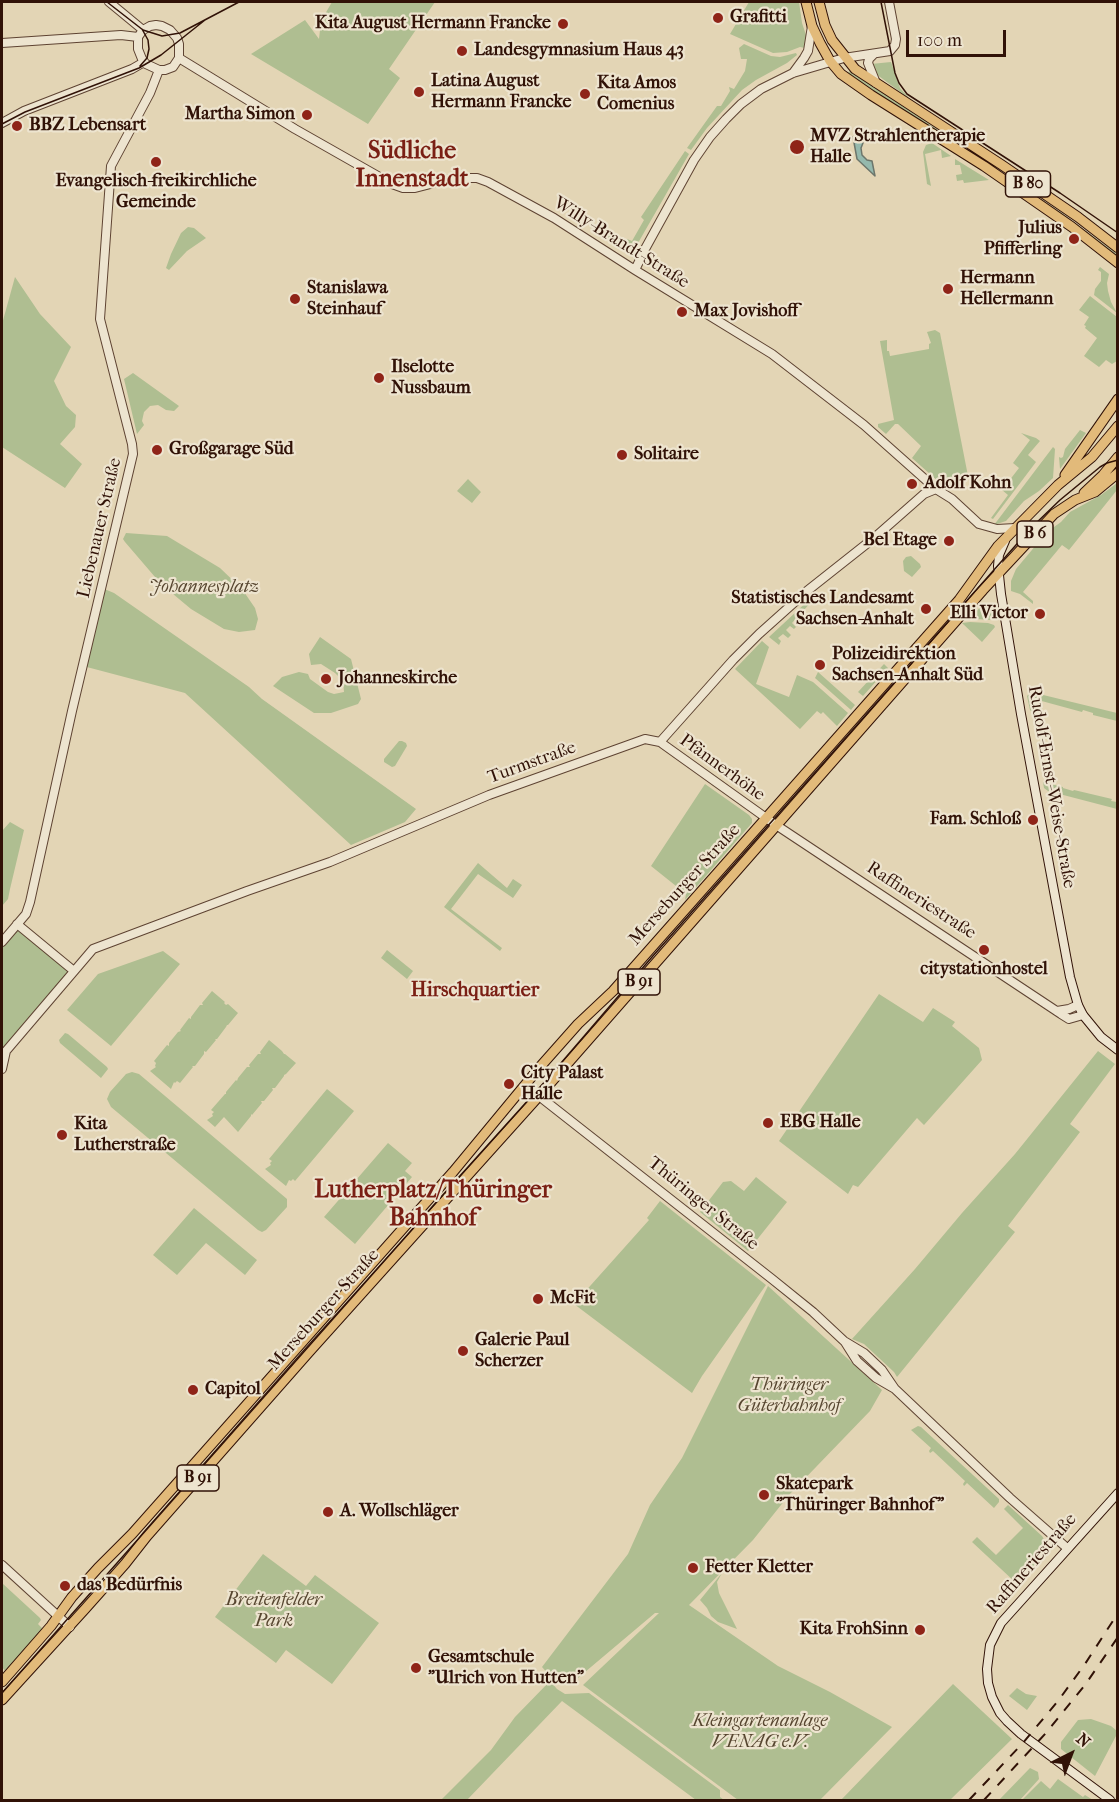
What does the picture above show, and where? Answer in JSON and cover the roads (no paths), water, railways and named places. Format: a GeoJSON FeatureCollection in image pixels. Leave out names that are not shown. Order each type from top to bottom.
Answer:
{"type":"FeatureCollection","features":[{"type":"Feature","properties":{"kind":"main road","name":"B 80"},"geometry":{"type":"LineString","coordinates":[[806,2],[812,26],[830,61],[839,72],[855,85],[984,166],[1078,231],[1118,263]]}},
{"type":"Feature","properties":{"kind":"main road","name":"B 80"},"geometry":{"type":"LineString","coordinates":[[819,2],[828,33],[844,58],[855,69],[1002,165],[1078,217],[1118,248]]}},
{"type":"Feature","properties":{"kind":"main road"},"geometry":{"type":"LineString","coordinates":[[1058,485],[1118,399]]}},
{"type":"Feature","properties":{"kind":"main road"},"geometry":{"type":"LineString","coordinates":[[1058,485],[1092,457],[1118,426]]}},
{"type":"Feature","properties":{"kind":"main road","name":"B 6"},"geometry":{"type":"LineString","coordinates":[[1075,500],[1103,475],[1118,457]]}},
{"type":"Feature","properties":{"kind":"main road"},"geometry":{"type":"LineString","coordinates":[[1075,500],[1095,492],[1118,472]]}},
{"type":"Feature","properties":{"kind":"main road","name":"Merseburger Straße"},"geometry":{"type":"LineString","coordinates":[[2,1682],[98,1568],[132,1534],[446,1181],[538,1068],[578,1024],[613,991],[959,600],[993,552],[1058,485]]}},
{"type":"Feature","properties":{"kind":"main road","name":"Merseburger Straße"},"geometry":{"type":"LineString","coordinates":[[2,1700],[70,1627],[272,1394],[539,1096],[999,574],[1046,522],[1075,500]]}},
{"type":"Feature","properties":{"kind":"main road","name":"B 6"},"geometry":{"type":"LineString","coordinates":[[999,574],[999,555],[1006,539]]}},
{"type":"Feature","properties":{"kind":"main road","name":"Rudolf-Ernst-Weise-Straße"},"geometry":{"type":"LineString","coordinates":[[999,574],[1021,714],[1068,966],[1078,1005]]}},
{"type":"Feature","properties":{"kind":"main road","name":"B 6"},"geometry":{"type":"LineString","coordinates":[[1078,1005],[1101,1037],[1118,1050]]}},
{"type":"Feature","properties":{"kind":"main road"},"geometry":{"type":"LineString","coordinates":[[526,1085],[539,1096]]}},
{"type":"Feature","properties":{"kind":"main road","name":"Merseburger Straße"},"geometry":{"type":"LineString","coordinates":[[263,1386],[272,1394]]}},
{"type":"Feature","properties":{"kind":"main road","name":"Raffineriestraße"},"geometry":{"type":"LineString","coordinates":[[1110,1800],[1021,1734],[1000,1713],[992,1697],[987,1664],[990,1645],[1001,1623],[1118,1493]]}},
{"type":"Feature","properties":{"kind":"street"},"geometry":{"type":"LineString","coordinates":[[109,2],[143,30]]}},
{"type":"Feature","properties":{"kind":"street"},"geometry":{"type":"LineString","coordinates":[[635,270],[694,160],[726,119],[751,96],[769,84],[793,73],[830,61],[890,51],[896,39],[889,2]]}},
{"type":"Feature","properties":{"kind":"street"},"geometry":{"type":"LineString","coordinates":[[156,25],[170,30],[178,41],[179,58],[173,67],[159,70],[144,62],[138,49],[138,37],[143,30],[156,25]]}},
{"type":"Feature","properties":{"kind":"street"},"geometry":{"type":"LineString","coordinates":[[793,73],[808,51],[812,26]]}},
{"type":"Feature","properties":{"kind":"street"},"geometry":{"type":"LineString","coordinates":[[2,44],[121,35],[138,37]]}},
{"type":"Feature","properties":{"kind":"street"},"geometry":{"type":"LineString","coordinates":[[874,54],[869,59],[868,65],[876,84]]}},
{"type":"Feature","properties":{"kind":"street","name":"Willy-Brandt-Straße"},"geometry":{"type":"LineString","coordinates":[[179,58],[303,134],[392,184],[409,189],[454,178],[482,179],[554,218],[772,354],[864,425],[936,489],[952,499],[983,526],[997,529],[1015,528]]}},
{"type":"Feature","properties":{"kind":"street"},"geometry":{"type":"LineString","coordinates":[[2,123],[24,111],[132,69],[144,62]]}},
{"type":"Feature","properties":{"kind":"street","name":"Liebenauer Straße"},"geometry":{"type":"LineString","coordinates":[[2,942],[26,914],[30,902],[72,711],[133,454],[100,319],[111,166],[150,93],[159,70]]}},
{"type":"Feature","properties":{"kind":"street"},"geometry":{"type":"LineString","coordinates":[[660,742],[759,634],[924,494],[936,489]]}},
{"type":"Feature","properties":{"kind":"street","name":"Turmstraße"},"geometry":{"type":"LineString","coordinates":[[2,1069],[6,1051],[93,949],[365,849],[489,795],[638,740],[650,739],[660,742]]}},
{"type":"Feature","properties":{"kind":"street","name":"Pfännerhöhe"},"geometry":{"type":"LineString","coordinates":[[660,742],[766,818]]}},
{"type":"Feature","properties":{"kind":"street","name":"Raffineriestraße"},"geometry":{"type":"LineString","coordinates":[[766,818],[1057,1011],[1069,1018],[1083,1015]]}},
{"type":"Feature","properties":{"kind":"street"},"geometry":{"type":"LineString","coordinates":[[17,924],[74,971]]}},
{"type":"Feature","properties":{"kind":"street"},"geometry":{"type":"LineString","coordinates":[[1057,1011],[1078,1005]]}},
{"type":"Feature","properties":{"kind":"street","name":"Thüringer Straße"},"geometry":{"type":"LineString","coordinates":[[539,1096],[813,1312],[844,1341],[857,1361],[876,1378],[895,1389],[1010,1498],[1067,1548]]}},
{"type":"Feature","properties":{"kind":"street"},"geometry":{"type":"LineString","coordinates":[[2,1565],[70,1627]]}},
{"type":"Feature","properties":{"kind":"water"},"geometry":{"type":"Polygon","coordinates":[[[856,135],[863,143],[862,155],[872,161],[875,176],[857,159],[853,137],[856,135]]]}},
{"type":"Feature","properties":{"kind":"tram line"},"geometry":{"type":"LineString","coordinates":[[107,2],[143,30],[162,36],[180,33],[239,2]]}},
{"type":"Feature","properties":{"kind":"tram line"},"geometry":{"type":"LineString","coordinates":[[881,2],[895,73],[907,94],[1118,233]]}},
{"type":"Feature","properties":{"kind":"tram line"},"geometry":{"type":"LineString","coordinates":[[2,124],[25,112],[139,68],[161,55],[205,20]]}},
{"type":"Feature","properties":{"kind":"tram line"},"geometry":{"type":"LineString","coordinates":[[140,66],[147,58],[149,49],[148,40],[142,29]]}},
{"type":"Feature","properties":{"kind":"tram line"},"geometry":{"type":"LineString","coordinates":[[2,1693],[549,1077],[1031,528],[1100,467],[1118,460]]}},
{"type":"Feature","properties":{"kind":"railway"},"geometry":{"type":"LineString","coordinates":[[969,1800],[1022,1744],[1058,1701],[1118,1613]]}},
{"type":"Feature","properties":{"kind":"railway"},"geometry":{"type":"LineString","coordinates":[[984,1800],[1046,1733],[1085,1685],[1118,1637]]}},
{"type":"Feature","properties":{"kind":"place","name":"Grafitti"},"geometry":{"type":"Point","coordinates":[718,18]}},
{"type":"Feature","properties":{"kind":"place","name":"Kita August Hermann Francke"},"geometry":{"type":"Point","coordinates":[563,24]}},
{"type":"Feature","properties":{"kind":"place","name":"Landesgymnasium Haus 43"},"geometry":{"type":"Point","coordinates":[462,51]}},
{"type":"Feature","properties":{"kind":"place","name":"Latina August Hermann Francke"},"geometry":{"type":"Point","coordinates":[419,92]}},
{"type":"Feature","properties":{"kind":"place","name":"Kita Amos Comenius"},"geometry":{"type":"Point","coordinates":[585,94]}},
{"type":"Feature","properties":{"kind":"place","name":"Martha Simon"},"geometry":{"type":"Point","coordinates":[307,115]}},
{"type":"Feature","properties":{"kind":"place","name":"BBZ Lebensart"},"geometry":{"type":"Point","coordinates":[17,126]}},
{"type":"Feature","properties":{"kind":"place","name":"MVZ Strahlentherapie Halle"},"geometry":{"type":"Point","coordinates":[797,147]}},
{"type":"Feature","properties":{"kind":"place","name":"Evangelisch-freikirchliche Gemeinde"},"geometry":{"type":"Point","coordinates":[156,162]}},
{"type":"Feature","properties":{"kind":"place","name":"Julius Pfifferling"},"geometry":{"type":"Point","coordinates":[1074,239]}},
{"type":"Feature","properties":{"kind":"place","name":"Hermann Hellermann"},"geometry":{"type":"Point","coordinates":[948,289]}},
{"type":"Feature","properties":{"kind":"place","name":"Stanislawa Steinhauf"},"geometry":{"type":"Point","coordinates":[295,299]}},
{"type":"Feature","properties":{"kind":"place","name":"Max Jovishoff"},"geometry":{"type":"Point","coordinates":[682,312]}},
{"type":"Feature","properties":{"kind":"place","name":"Ilselotte Nussbaum"},"geometry":{"type":"Point","coordinates":[379,378]}},
{"type":"Feature","properties":{"kind":"place","name":"Großgarage Süd"},"geometry":{"type":"Point","coordinates":[157,450]}},
{"type":"Feature","properties":{"kind":"place","name":"Solitaire"},"geometry":{"type":"Point","coordinates":[622,455]}},
{"type":"Feature","properties":{"kind":"place","name":"Adolf Kohn"},"geometry":{"type":"Point","coordinates":[912,484]}},
{"type":"Feature","properties":{"kind":"place","name":"Bel Etage"},"geometry":{"type":"Point","coordinates":[949,541]}},
{"type":"Feature","properties":{"kind":"place","name":"Statistisches Landesamt Sachsen-Anhalt"},"geometry":{"type":"Point","coordinates":[926,609]}},
{"type":"Feature","properties":{"kind":"place","name":"Elli Victor"},"geometry":{"type":"Point","coordinates":[1040,614]}},
{"type":"Feature","properties":{"kind":"place","name":"Polizeidirektion Sachsen-Anhalt Süd"},"geometry":{"type":"Point","coordinates":[820,665]}},
{"type":"Feature","properties":{"kind":"place","name":"Johanneskirche"},"geometry":{"type":"Point","coordinates":[326,679]}},
{"type":"Feature","properties":{"kind":"place","name":"Fam. Schloß"},"geometry":{"type":"Point","coordinates":[1033,820]}},
{"type":"Feature","properties":{"kind":"place","name":"citystationhostel"},"geometry":{"type":"Point","coordinates":[984,950]}},
{"type":"Feature","properties":{"kind":"place","name":"City Palast Halle"},"geometry":{"type":"Point","coordinates":[509,1084]}},
{"type":"Feature","properties":{"kind":"place","name":"EBG Halle"},"geometry":{"type":"Point","coordinates":[768,1123]}},
{"type":"Feature","properties":{"kind":"place","name":"Kita Lutherstraße"},"geometry":{"type":"Point","coordinates":[62,1135]}},
{"type":"Feature","properties":{"kind":"place","name":"McFit"},"geometry":{"type":"Point","coordinates":[538,1299]}},
{"type":"Feature","properties":{"kind":"place","name":"Galerie Paul Scherzer"},"geometry":{"type":"Point","coordinates":[463,1351]}},
{"type":"Feature","properties":{"kind":"place","name":"Capitol"},"geometry":{"type":"Point","coordinates":[193,1390]}},
{"type":"Feature","properties":{"kind":"place","name":"Skatepark \"Thüringer Bahnhof\""},"geometry":{"type":"Point","coordinates":[764,1495]}},
{"type":"Feature","properties":{"kind":"place","name":"A. Wollschläger"},"geometry":{"type":"Point","coordinates":[328,1512]}},
{"type":"Feature","properties":{"kind":"place","name":"Fetter Kletter"},"geometry":{"type":"Point","coordinates":[693,1568]}},
{"type":"Feature","properties":{"kind":"place","name":"das Bedürfnis"},"geometry":{"type":"Point","coordinates":[65,1586]}},
{"type":"Feature","properties":{"kind":"place","name":"Kita FrohSinn"},"geometry":{"type":"Point","coordinates":[920,1630]}},
{"type":"Feature","properties":{"kind":"place","name":"Gesamtschule \"Ulrich von Hutten\""},"geometry":{"type":"Point","coordinates":[416,1668]}},
{"type":"Feature","properties":{"kind":"district","name":"Südliche Innenstadt"},"geometry":{"type":"Point","coordinates":[412,166]}},
{"type":"Feature","properties":{"kind":"district","name":"Hirschquartier"},"geometry":{"type":"Point","coordinates":[475,991]}},
{"type":"Feature","properties":{"kind":"district","name":"Lutherplatz/Thüringer Bahnhof"},"geometry":{"type":"Point","coordinates":[433,1205]}},
{"type":"Feature","properties":{"kind":"park label","name":"Johannesplatz"},"geometry":{"type":"Point","coordinates":[204,588]}},
{"type":"Feature","properties":{"kind":"park label","name":"Thüringer Güterbahnhof"},"geometry":{"type":"Point","coordinates":[789,1396]}},
{"type":"Feature","properties":{"kind":"park label","name":"Breitenfelder Park"},"geometry":{"type":"Point","coordinates":[274,1611]}},
{"type":"Feature","properties":{"kind":"park label","name":"Kleingartenanlage VENAG e.V."},"geometry":{"type":"Point","coordinates":[760,1732]}}]}
